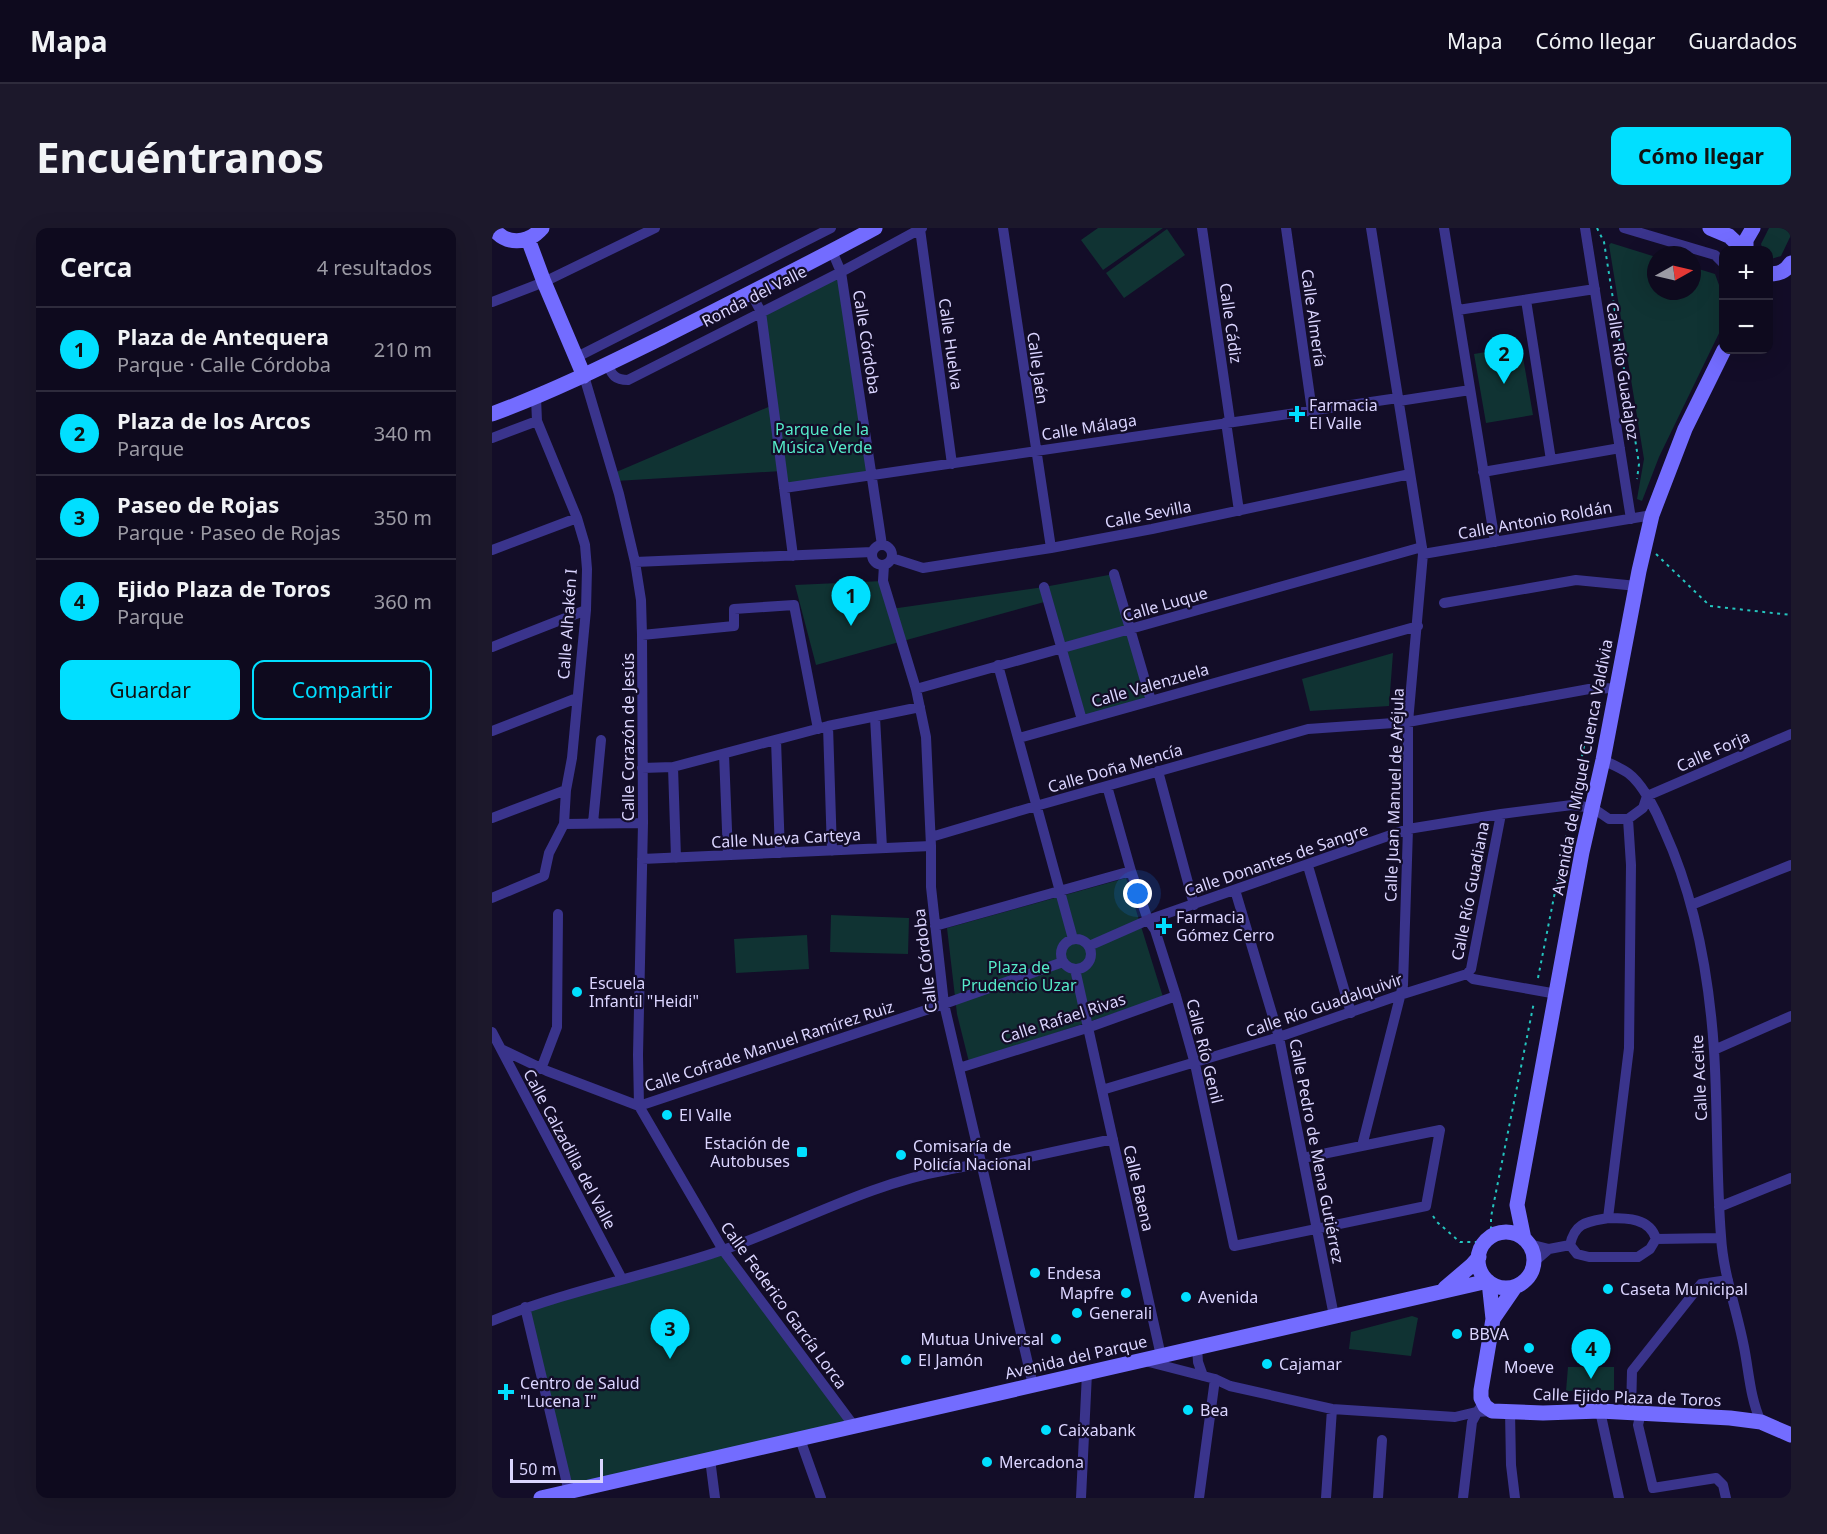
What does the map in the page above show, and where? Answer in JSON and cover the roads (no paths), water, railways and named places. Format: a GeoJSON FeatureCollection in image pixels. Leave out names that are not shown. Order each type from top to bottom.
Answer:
{"type":"FeatureCollection","features":[{"type":"Feature","properties":{"kind":"street"},"geometry":{"type":"LineString","coordinates":[[493,228],[503,238],[512,241],[528,239],[542,228]]}},
{"type":"Feature","properties":{"kind":"street"},"geometry":{"type":"LineString","coordinates":[[492,302],[543,282],[655,228]]}},
{"type":"Feature","properties":{"kind":"street","name":"Ronda del Valle"},"geometry":{"type":"LineString","coordinates":[[492,414],[536,398],[584,376],[875,228]]}},
{"type":"Feature","properties":{"kind":"street","name":"Calle Jaén"},"geometry":{"type":"LineString","coordinates":[[1003,228],[1051,548]]}},
{"type":"Feature","properties":{"kind":"street","name":"Calle Cádiz"},"geometry":{"type":"LineString","coordinates":[[1202,228],[1239,511]]}},
{"type":"Feature","properties":{"kind":"street","name":"Calle Almería"},"geometry":{"type":"LineString","coordinates":[[1286,228],[1312,411]]}},
{"type":"Feature","properties":{"kind":"street","name":"Calle Juan Manuel de Aréjula"},"geometry":{"type":"LineString","coordinates":[[1362,1146],[1402,985],[1408,829],[1408,722],[1423,551],[1371,228]]}},
{"type":"Feature","properties":{"kind":"street"},"geometry":{"type":"LineString","coordinates":[[1444,228],[1494,542]]}},
{"type":"Feature","properties":{"kind":"street","name":"Calle Río Guadajoz"},"geometry":{"type":"LineString","coordinates":[[1585,228],[1631,519]]}},
{"type":"Feature","properties":{"kind":"street"},"geometry":{"type":"LineString","coordinates":[[1624,228],[1714,255],[1719,260]]}},
{"type":"Feature","properties":{"kind":"street"},"geometry":{"type":"LineString","coordinates":[[1710,228],[1729,236],[1740,246]]}},
{"type":"Feature","properties":{"kind":"street"},"geometry":{"type":"LineString","coordinates":[[1745,246],[1753,228]]}},
{"type":"Feature","properties":{"kind":"street","name":"Ronda del Valle"},"geometry":{"type":"LineString","coordinates":[[577,357],[827,229]]}},
{"type":"Feature","properties":{"kind":"street","name":"Ronda del Valle"},"geometry":{"type":"LineString","coordinates":[[607,364],[613,377],[628,380],[921,229]]}},
{"type":"Feature","properties":{"kind":"street","name":"Calle Huelva"},"geometry":{"type":"LineString","coordinates":[[921,229],[952,464]]}},
{"type":"Feature","properties":{"kind":"street"},"geometry":{"type":"LineString","coordinates":[[528,239],[543,282],[584,376]]}},
{"type":"Feature","properties":{"kind":"street","name":"Calle Córdoba"},"geometry":{"type":"LineString","coordinates":[[832,251],[841,272],[882,545]]}},
{"type":"Feature","properties":{"kind":"street"},"geometry":{"type":"LineString","coordinates":[[1773,276],[1787,269],[1791,263]]}},
{"type":"Feature","properties":{"kind":"street"},"geometry":{"type":"LineString","coordinates":[[1458,310],[1595,289]]}},
{"type":"Feature","properties":{"kind":"street"},"geometry":{"type":"LineString","coordinates":[[751,293],[761,312],[793,556]]}},
{"type":"Feature","properties":{"kind":"street"},"geometry":{"type":"LineString","coordinates":[[1526,300],[1551,460]]}},
{"type":"Feature","properties":{"kind":"street","name":"Avenida de Miguel Cuenca Valdivia"},"geometry":{"type":"LineString","coordinates":[[1526,1241],[1517,1205],[1582,852],[1603,760],[1652,515],[1685,429],[1722,354]]}},
{"type":"Feature","properties":{"kind":"street","name":"Calle Corazón de Jesús"},"geometry":{"type":"LineString","coordinates":[[584,376],[619,494],[635,562],[641,600],[643,823],[639,1106]]}},
{"type":"Feature","properties":{"kind":"street","name":"Calle Málaga"},"geometry":{"type":"LineString","coordinates":[[784,488],[1228,422],[1470,390]]}},
{"type":"Feature","properties":{"kind":"street","name":"Calle Alhakén I"},"geometry":{"type":"LineString","coordinates":[[536,398],[537,421],[577,518],[585,545],[587,569],[586,610],[573,758],[566,790],[564,824]]}},
{"type":"Feature","properties":{"kind":"street"},"geometry":{"type":"LineString","coordinates":[[492,438],[537,421]]}},
{"type":"Feature","properties":{"kind":"street"},"geometry":{"type":"LineString","coordinates":[[1483,472],[1620,448]]}},
{"type":"Feature","properties":{"kind":"street","name":"Calle Sevilla"},"geometry":{"type":"LineString","coordinates":[[888,562],[923,568],[1051,548],[1410,474]]}},
{"type":"Feature","properties":{"kind":"street","name":"Calle Antonio Roldán"},"geometry":{"type":"LineString","coordinates":[[1423,551],[1494,542],[1652,515]]}},
{"type":"Feature","properties":{"kind":"street"},"geometry":{"type":"LineString","coordinates":[[492,536],[494,549],[577,518]]}},
{"type":"Feature","properties":{"kind":"street"},"geometry":{"type":"LineString","coordinates":[[635,562],[872,552],[876,547],[882,545],[890,549],[888,562],[877,564],[874,562],[872,552]]}},
{"type":"Feature","properties":{"kind":"street","name":"Calle Luque"},"geometry":{"type":"LineString","coordinates":[[916,690],[998,665],[1423,551]]}},
{"type":"Feature","properties":{"kind":"street","name":"Calle Córdoba"},"geometry":{"type":"LineString","coordinates":[[888,562],[883,581],[916,690],[926,736],[931,887],[944,1004],[1034,1385]]}},
{"type":"Feature","properties":{"kind":"street"},"geometry":{"type":"LineString","coordinates":[[1114,574],[1151,700]]}},
{"type":"Feature","properties":{"kind":"street"},"geometry":{"type":"LineString","coordinates":[[1444,603],[1576,580],[1637,585]]}},
{"type":"Feature","properties":{"kind":"street"},"geometry":{"type":"LineString","coordinates":[[1044,587],[1082,720]]}},
{"type":"Feature","properties":{"kind":"street"},"geometry":{"type":"LineString","coordinates":[[642,635],[734,626],[734,609],[794,605],[823,728],[832,851]]}},
{"type":"Feature","properties":{"kind":"street"},"geometry":{"type":"LineString","coordinates":[[492,647],[586,610]]}},
{"type":"Feature","properties":{"kind":"street","name":"Calle Valenzuela"},"geometry":{"type":"LineString","coordinates":[[1019,738],[1418,626]]}},
{"type":"Feature","properties":{"kind":"street"},"geometry":{"type":"LineString","coordinates":[[998,665],[1073,939]]}},
{"type":"Feature","properties":{"kind":"street","name":"Calle Doña Mencía"},"geometry":{"type":"LineString","coordinates":[[931,842],[1036,806],[1308,729],[1408,722],[1589,689],[1616,688]]}},
{"type":"Feature","properties":{"kind":"street"},"geometry":{"type":"LineString","coordinates":[[492,731],[577,698]]}},
{"type":"Feature","properties":{"kind":"street"},"geometry":{"type":"LineString","coordinates":[[642,768],[673,767],[823,728],[920,707]]}},
{"type":"Feature","properties":{"kind":"street"},"geometry":{"type":"LineString","coordinates":[[875,717],[882,849]]}},
{"type":"Feature","properties":{"kind":"street","name":"Calle Forja"},"geometry":{"type":"LineString","coordinates":[[1647,796],[1791,734]]}},
{"type":"Feature","properties":{"kind":"street"},"geometry":{"type":"LineString","coordinates":[[593,823],[602,740]]}},
{"type":"Feature","properties":{"kind":"street"},"geometry":{"type":"LineString","coordinates":[[776,740],[780,853]]}},
{"type":"Feature","properties":{"kind":"street"},"geometry":{"type":"LineString","coordinates":[[724,753],[728,855]]}},
{"type":"Feature","properties":{"kind":"street","name":"Calle Aceite"},"geometry":{"type":"LineString","coordinates":[[1603,760],[1628,773],[1647,796],[1673,850],[1691,905],[1704,969],[1714,1050],[1721,1238],[1754,1407],[1761,1422]]}},
{"type":"Feature","properties":{"kind":"street"},"geometry":{"type":"LineString","coordinates":[[673,767],[676,858]]}},
{"type":"Feature","properties":{"kind":"street"},"geometry":{"type":"LineString","coordinates":[[1158,771],[1194,904]]}},
{"type":"Feature","properties":{"kind":"street","name":"Calle Río Genil"},"geometry":{"type":"LineString","coordinates":[[1107,786],[1131,871],[1148,920],[1155,930],[1195,1064],[1234,1246],[1317,1229]]}},
{"type":"Feature","properties":{"kind":"street"},"geometry":{"type":"LineString","coordinates":[[492,818],[566,790]]}},
{"type":"Feature","properties":{"kind":"street"},"geometry":{"type":"LineString","coordinates":[[1608,1218],[1629,1048],[1631,865],[1628,819],[1642,808],[1647,796]]}},
{"type":"Feature","properties":{"kind":"street","name":"Calle Donantes de Sangre"},"geometry":{"type":"LineString","coordinates":[[1089,946],[1148,920],[1308,866],[1408,829],[1572,805],[1593,808],[1610,819],[1628,819]]}},
{"type":"Feature","properties":{"kind":"street","name":"Calle Río Guadiana"},"geometry":{"type":"LineString","coordinates":[[1467,974],[1471,969],[1501,814]]}},
{"type":"Feature","properties":{"kind":"street"},"geometry":{"type":"LineString","coordinates":[[492,898],[544,876],[549,853],[564,824],[643,823]]}},
{"type":"Feature","properties":{"kind":"street","name":"Calle Nueva Carteya"},"geometry":{"type":"LineString","coordinates":[[642,859],[882,849],[931,842]]}},
{"type":"Feature","properties":{"kind":"street"},"geometry":{"type":"LineString","coordinates":[[1691,905],[1791,865]]}},
{"type":"Feature","properties":{"kind":"street"},"geometry":{"type":"LineString","coordinates":[[1308,866],[1351,1013]]}},
{"type":"Feature","properties":{"kind":"street"},"geometry":{"type":"LineString","coordinates":[[936,926],[1131,871]]}},
{"type":"Feature","properties":{"kind":"street","name":"Calle Pedro de Mena Gutiérrez"},"geometry":{"type":"LineString","coordinates":[[1235,890],[1279,1038],[1334,1316]]}},
{"type":"Feature","properties":{"kind":"street"},"geometry":{"type":"LineString","coordinates":[[541,1069],[557,1027],[558,914]]}},
{"type":"Feature","properties":{"kind":"street"},"geometry":{"type":"LineString","coordinates":[[1082,940],[1089,946],[1092,955],[1088,964],[1080,969],[1070,968],[1063,962],[1062,948],[1069,941],[1082,940]]}},
{"type":"Feature","properties":{"kind":"street"},"geometry":{"type":"LineString","coordinates":[[944,1004],[1063,962]]}},
{"type":"Feature","properties":{"kind":"street","name":"Calle Baena"},"geometry":{"type":"LineString","coordinates":[[1075,969],[1161,1356]]}},
{"type":"Feature","properties":{"kind":"street"},"geometry":{"type":"LineString","coordinates":[[1467,974],[1473,979],[1557,994]]}},
{"type":"Feature","properties":{"kind":"street","name":"Calle Río Guadalquivir"},"geometry":{"type":"LineString","coordinates":[[1102,1090],[1279,1038],[1467,974]]}},
{"type":"Feature","properties":{"kind":"street","name":"Calle Rafael Rivas"},"geometry":{"type":"LineString","coordinates":[[959,1068],[1087,1028],[1176,996]]}},
{"type":"Feature","properties":{"kind":"street","name":"Calle Cofrade Manuel Ramírez Ruiz"},"geometry":{"type":"LineString","coordinates":[[639,1106],[944,1004]]}},
{"type":"Feature","properties":{"kind":"street"},"geometry":{"type":"LineString","coordinates":[[1714,1050],[1791,1016]]}},
{"type":"Feature","properties":{"kind":"street","name":"Calle Calzadilla del Valle"},"geometry":{"type":"LineString","coordinates":[[492,1032],[621,1279]]}},
{"type":"Feature","properties":{"kind":"street"},"geometry":{"type":"LineString","coordinates":[[501,1049],[541,1069],[639,1106]]}},
{"type":"Feature","properties":{"kind":"street","name":"Calle Federico García Lorca"},"geometry":{"type":"LineString","coordinates":[[639,1106],[723,1250],[854,1426]]}},
{"type":"Feature","properties":{"kind":"street"},"geometry":{"type":"LineString","coordinates":[[1303,1158],[1440,1131],[1426,1206],[1317,1229]]}},
{"type":"Feature","properties":{"kind":"street"},"geometry":{"type":"LineString","coordinates":[[492,1321],[525,1307],[723,1250],[881,1187],[933,1172],[981,1163],[992,1165],[1113,1139]]}},
{"type":"Feature","properties":{"kind":"street"},"geometry":{"type":"LineString","coordinates":[[1719,1207],[1791,1178]]}},
{"type":"Feature","properties":{"kind":"street","name":"Avenida de Miguel Cuenca Valdivia"},"geometry":{"type":"LineString","coordinates":[[1491,1237],[1517,1205]]}},
{"type":"Feature","properties":{"kind":"street"},"geometry":{"type":"LineString","coordinates":[[1608,1218],[1625,1218],[1644,1222],[1654,1231],[1656,1239],[1650,1249],[1638,1257],[1589,1257],[1577,1254],[1569,1245],[1572,1234],[1578,1226],[1608,1218]]}},
{"type":"Feature","properties":{"kind":"street"},"geometry":{"type":"LineString","coordinates":[[1515,1287],[1502,1288],[1489,1282],[1481,1272],[1479,1257],[1491,1237],[1512,1233],[1549,1249]]}},
{"type":"Feature","properties":{"kind":"street"},"geometry":{"type":"LineString","coordinates":[[1656,1239],[1721,1238]]}},
{"type":"Feature","properties":{"kind":"street"},"geometry":{"type":"LineString","coordinates":[[1493,1319],[1515,1287],[1530,1275],[1534,1256],[1526,1241]]}},
{"type":"Feature","properties":{"kind":"street"},"geometry":{"type":"LineString","coordinates":[[1534,1262],[1549,1249],[1569,1245]]}},
{"type":"Feature","properties":{"kind":"street","name":"Avenida del Parque"},"geometry":{"type":"LineString","coordinates":[[1443,1290],[1479,1257]]}},
{"type":"Feature","properties":{"kind":"street"},"geometry":{"type":"LineString","coordinates":[[1726,1498],[1723,1485],[1716,1478],[1653,1488],[1638,1425],[1632,1371],[1701,1284],[1728,1280]]}},
{"type":"Feature","properties":{"kind":"street"},"geometry":{"type":"LineString","coordinates":[[1463,1498],[1472,1422],[1484,1410],[1481,1390],[1493,1319],[1489,1282]]}},
{"type":"Feature","properties":{"kind":"street","name":"Avenida del Parque"},"geometry":{"type":"LineString","coordinates":[[541,1498],[1443,1290],[1489,1282]]}},
{"type":"Feature","properties":{"kind":"street"},"geometry":{"type":"LineString","coordinates":[[525,1307],[569,1492]]}},
{"type":"Feature","properties":{"kind":"street"},"geometry":{"type":"LineString","coordinates":[[1197,1348],[1198,1362],[1203,1376]]}},
{"type":"Feature","properties":{"kind":"street","name":"Calle Ejido Plaza de Toros"},"geometry":{"type":"LineString","coordinates":[[1142,1360],[1215,1379],[1230,1386],[1332,1409],[1455,1417],[1484,1410],[1543,1413],[1636,1413],[1730,1418],[1784,1426],[1791,1435]]}},
{"type":"Feature","properties":{"kind":"street"},"geometry":{"type":"LineString","coordinates":[[1081,1498],[1087,1373]]}},
{"type":"Feature","properties":{"kind":"street"},"geometry":{"type":"LineString","coordinates":[[1198,1498],[1215,1379]]}},
{"type":"Feature","properties":{"kind":"street"},"geometry":{"type":"LineString","coordinates":[[1326,1498],[1332,1409]]}},
{"type":"Feature","properties":{"kind":"street"},"geometry":{"type":"LineString","coordinates":[[1510,1411],[1511,1465],[1515,1498]]}},
{"type":"Feature","properties":{"kind":"street"},"geometry":{"type":"LineString","coordinates":[[1600,1412],[1619,1498]]}},
{"type":"Feature","properties":{"kind":"street"},"geometry":{"type":"LineString","coordinates":[[800,1439],[821,1498]]}},
{"type":"Feature","properties":{"kind":"street"},"geometry":{"type":"LineString","coordinates":[[1378,1498],[1382,1440]]}},
{"type":"Feature","properties":{"kind":"street"},"geometry":{"type":"LineString","coordinates":[[710,1459],[716,1498]]}},
{"type":"Feature","properties":{"kind":"place","name":"Plaza de los Arcos"},"geometry":{"type":"Point","coordinates":[1504,384]}},
{"type":"Feature","properties":{"kind":"place","name":"Farmacia El Valle"},"geometry":{"type":"Point","coordinates":[1297,414]}},
{"type":"Feature","properties":{"kind":"place","name":"Plaza de Antequera"},"geometry":{"type":"Point","coordinates":[851,626]}},
{"type":"Feature","properties":{"kind":"place","name":"Farmacia Gómez Cerro"},"geometry":{"type":"Point","coordinates":[1164,926]}},
{"type":"Feature","properties":{"kind":"place","name":"Escuela Infantil \"Heidi\""},"geometry":{"type":"Point","coordinates":[577,992]}},
{"type":"Feature","properties":{"kind":"place","name":"El Valle"},"geometry":{"type":"Point","coordinates":[667,1115]}},
{"type":"Feature","properties":{"kind":"place","name":"Estación de Autobuses"},"geometry":{"type":"Point","coordinates":[802,1152]}},
{"type":"Feature","properties":{"kind":"place","name":"Comisaría de Policía Nacional"},"geometry":{"type":"Point","coordinates":[901,1155]}},
{"type":"Feature","properties":{"kind":"place","name":"Endesa"},"geometry":{"type":"Point","coordinates":[1035,1273]}},
{"type":"Feature","properties":{"kind":"place","name":"Caseta Municipal"},"geometry":{"type":"Point","coordinates":[1608,1289]}},
{"type":"Feature","properties":{"kind":"place","name":"Mapfre"},"geometry":{"type":"Point","coordinates":[1126,1293]}},
{"type":"Feature","properties":{"kind":"place","name":"Avenida"},"geometry":{"type":"Point","coordinates":[1186,1297]}},
{"type":"Feature","properties":{"kind":"place","name":"Generali"},"geometry":{"type":"Point","coordinates":[1077,1313]}},
{"type":"Feature","properties":{"kind":"place","name":"BBVA"},"geometry":{"type":"Point","coordinates":[1457,1334]}},
{"type":"Feature","properties":{"kind":"place","name":"Mutua Universal"},"geometry":{"type":"Point","coordinates":[1056,1339]}},
{"type":"Feature","properties":{"kind":"place","name":"Moeve"},"geometry":{"type":"Point","coordinates":[1529,1348]}},
{"type":"Feature","properties":{"kind":"place","name":"Paseo de Rojas"},"geometry":{"type":"Point","coordinates":[670,1359]}},
{"type":"Feature","properties":{"kind":"place","name":"El Jamón"},"geometry":{"type":"Point","coordinates":[906,1360]}},
{"type":"Feature","properties":{"kind":"place","name":"Cajamar"},"geometry":{"type":"Point","coordinates":[1267,1364]}},
{"type":"Feature","properties":{"kind":"place","name":"Ejido Plaza de Toros"},"geometry":{"type":"Point","coordinates":[1591,1379]}},
{"type":"Feature","properties":{"kind":"place","name":"Centro de Salud \"Lucena I\""},"geometry":{"type":"Point","coordinates":[506,1392]}},
{"type":"Feature","properties":{"kind":"place","name":"Bea"},"geometry":{"type":"Point","coordinates":[1188,1410]}},
{"type":"Feature","properties":{"kind":"place","name":"Caixabank"},"geometry":{"type":"Point","coordinates":[1046,1430]}},
{"type":"Feature","properties":{"kind":"place","name":"Mercadona"},"geometry":{"type":"Point","coordinates":[987,1462]}},
{"type":"Feature","properties":{"kind":"park label","name":"Parque de la Música Verde"},"geometry":{"type":"Point","coordinates":[822,438]}},
{"type":"Feature","properties":{"kind":"park label","name":"Plaza de Prudencio Uzar"},"geometry":{"type":"Point","coordinates":[1019,976]}}]}
